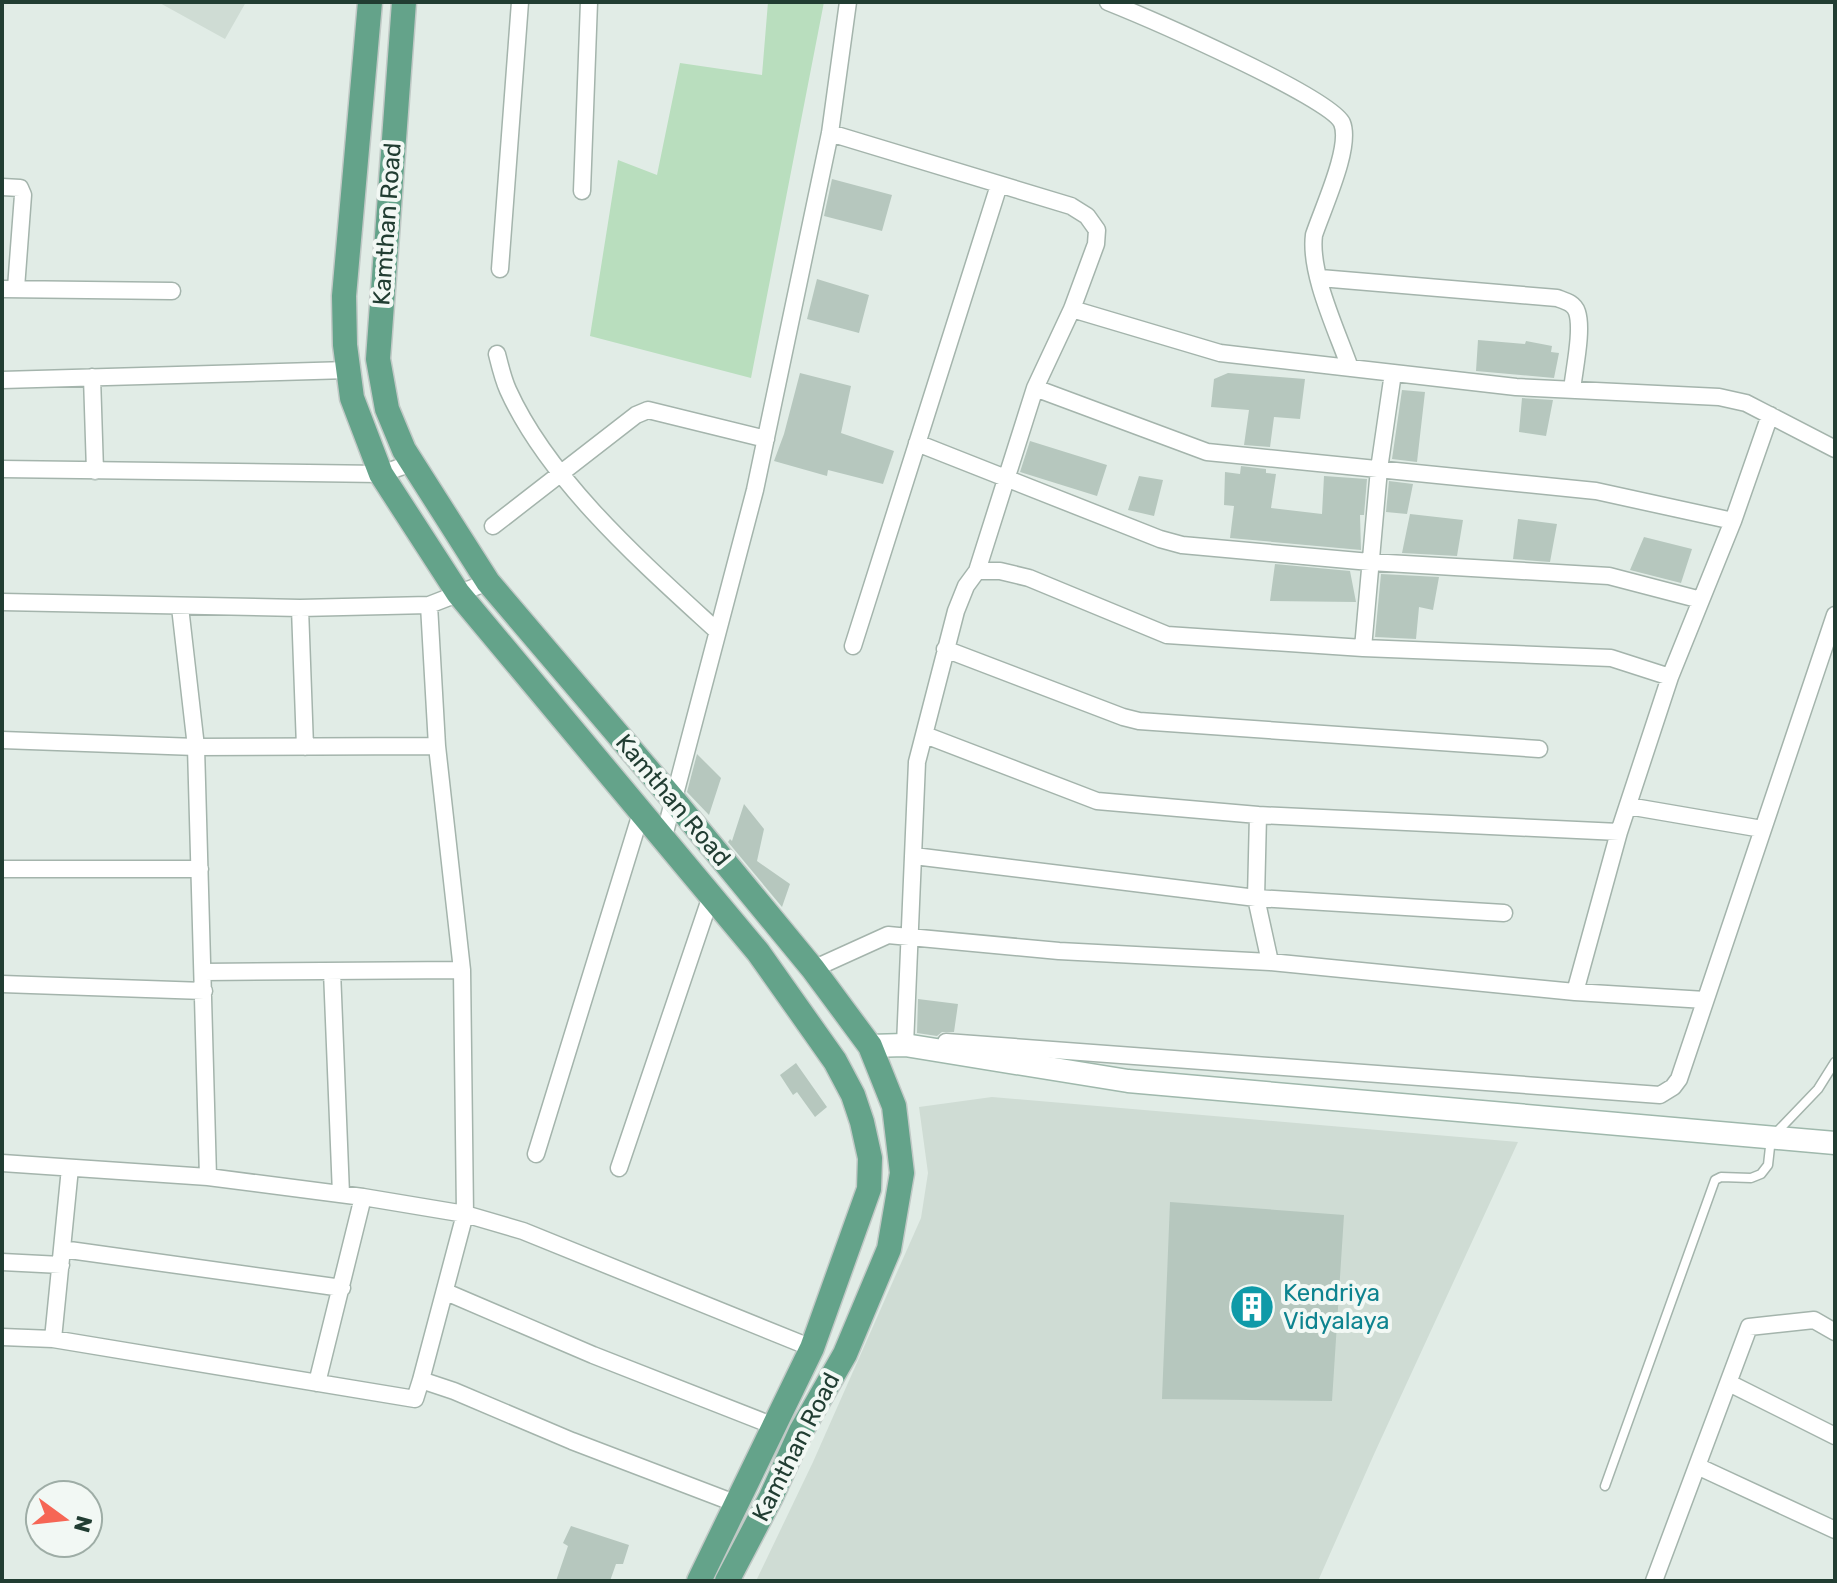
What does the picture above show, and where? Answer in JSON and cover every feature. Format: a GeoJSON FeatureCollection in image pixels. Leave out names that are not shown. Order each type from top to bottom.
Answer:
{"type":"FeatureCollection","features":[{"type":"Feature","properties":{"kind":"main road","name":"Kamthan Road"},"geometry":{"type":"LineString","coordinates":[[370,2],[344,296],[345,345],[352,398],[381,474],[458,593],[758,952],[835,1061],[853,1095],[870,1158],[869,1189],[812,1348],[699,1581]]}},
{"type":"Feature","properties":{"kind":"main road","name":"Kamthan Road"},"geometry":{"type":"LineString","coordinates":[[404,2],[378,359],[387,409],[412,463],[488,582],[813,969],[870,1046],[894,1106],[902,1173],[889,1249],[845,1354],[801,1431],[727,1581]]}},
{"type":"Feature","properties":{"kind":"main road"},"geometry":{"type":"LineString","coordinates":[[359,120],[394,126]]}},
{"type":"Feature","properties":{"kind":"main road"},"geometry":{"type":"LineString","coordinates":[[862,1122],[894,1106]]}},
{"type":"Feature","properties":{"kind":"street"},"geometry":{"type":"LineString","coordinates":[[500,269],[520,2]]}},
{"type":"Feature","properties":{"kind":"street"},"geometry":{"type":"LineString","coordinates":[[582,191],[589,2]]}},
{"type":"Feature","properties":{"kind":"street"},"geometry":{"type":"LineString","coordinates":[[663,840],[755,490],[830,133],[848,2]]}},
{"type":"Feature","properties":{"kind":"street"},"geometry":{"type":"LineString","coordinates":[[1108,2],[1272,76],[1335,113],[1342,123],[1344,136],[1341,155],[1312,249],[1350,368]]}},
{"type":"Feature","properties":{"kind":"street"},"geometry":{"type":"LineString","coordinates":[[830,133],[1071,206],[1087,216],[1097,230],[1096,244],[1072,309],[1035,388],[977,571],[966,586],[945,649],[917,762],[905,1042]]}},
{"type":"Feature","properties":{"kind":"street"},"geometry":{"type":"LineString","coordinates":[[853,646],[999,185]]}},
{"type":"Feature","properties":{"kind":"street"},"geometry":{"type":"LineString","coordinates":[[2,187],[20,188],[23,195],[9,288],[172,291]]}},
{"type":"Feature","properties":{"kind":"street"},"geometry":{"type":"LineString","coordinates":[[1320,278],[1557,298],[1571,302],[1577,312],[1578,329],[1572,390]]}},
{"type":"Feature","properties":{"kind":"street"},"geometry":{"type":"LineString","coordinates":[[1072,309],[1212,351],[1516,387],[1719,397],[1746,403],[1835,449]]}},
{"type":"Feature","properties":{"kind":"street"},"geometry":{"type":"LineString","coordinates":[[497,354],[507,389],[542,449],[560,473],[642,563],[717,631]]}},
{"type":"Feature","properties":{"kind":"street"},"geometry":{"type":"LineString","coordinates":[[2,380],[348,370]]}},
{"type":"Feature","properties":{"kind":"street"},"geometry":{"type":"LineString","coordinates":[[1363,648],[1379,469],[1393,373]]}},
{"type":"Feature","properties":{"kind":"street"},"geometry":{"type":"LineString","coordinates":[[92,377],[95,471]]}},
{"type":"Feature","properties":{"kind":"street"},"geometry":{"type":"LineString","coordinates":[[1035,388],[1207,452],[1596,491],[1733,521]]}},
{"type":"Feature","properties":{"kind":"street"},"geometry":{"type":"LineString","coordinates":[[493,526],[636,415],[648,410],[766,439]]}},
{"type":"Feature","properties":{"kind":"street"},"geometry":{"type":"LineString","coordinates":[[1575,992],[1619,832],[1670,677],[1733,521],[1770,415]]}},
{"type":"Feature","properties":{"kind":"street"},"geometry":{"type":"LineString","coordinates":[[917,443],[1182,545],[1370,562],[1609,576],[1701,600]]}},
{"type":"Feature","properties":{"kind":"street"},"geometry":{"type":"LineString","coordinates":[[2,469],[381,474],[412,463]]}},
{"type":"Feature","properties":{"kind":"street"},"geometry":{"type":"LineString","coordinates":[[977,571],[1000,571],[1029,578],[1167,635],[1363,648],[1611,658],[1670,677]]}},
{"type":"Feature","properties":{"kind":"street"},"geometry":{"type":"LineString","coordinates":[[2,602],[300,608],[429,605],[488,582]]}},
{"type":"Feature","properties":{"kind":"street"},"geometry":{"type":"LineString","coordinates":[[2,1337],[53,1339],[415,1399],[465,1214],[462,970],[437,746],[429,605]]}},
{"type":"Feature","properties":{"kind":"street"},"geometry":{"type":"LineString","coordinates":[[180,607],[196,747],[208,1177]]}},
{"type":"Feature","properties":{"kind":"street"},"geometry":{"type":"LineString","coordinates":[[300,608],[305,747]]}},
{"type":"Feature","properties":{"kind":"street"},"geometry":{"type":"LineString","coordinates":[[870,1046],[905,1042],[1660,1095],[1679,1079],[1835,615]]}},
{"type":"Feature","properties":{"kind":"street"},"geometry":{"type":"LineString","coordinates":[[945,649],[1139,721],[1539,749]]}},
{"type":"Feature","properties":{"kind":"street"},"geometry":{"type":"LineString","coordinates":[[925,735],[1097,801],[1258,815],[1619,832]]}},
{"type":"Feature","properties":{"kind":"street"},"geometry":{"type":"LineString","coordinates":[[2,740],[196,747],[437,746]]}},
{"type":"Feature","properties":{"kind":"street"},"geometry":{"type":"LineString","coordinates":[[1628,806],[1762,829]]}},
{"type":"Feature","properties":{"kind":"street"},"geometry":{"type":"LineString","coordinates":[[536,1154],[641,813]]}},
{"type":"Feature","properties":{"kind":"street"},"geometry":{"type":"LineString","coordinates":[[1258,815],[1256,898],[1270,962]]}},
{"type":"Feature","properties":{"kind":"street"},"geometry":{"type":"LineString","coordinates":[[914,856],[1256,898],[1504,913]]}},
{"type":"Feature","properties":{"kind":"street"},"geometry":{"type":"LineString","coordinates":[[2,869],[200,869]]}},
{"type":"Feature","properties":{"kind":"street"},"geometry":{"type":"LineString","coordinates":[[619,1168],[711,896]]}},
{"type":"Feature","properties":{"kind":"street"},"geometry":{"type":"LineString","coordinates":[[813,969],[888,935],[1059,951],[1270,962],[1575,992],[1705,1000]]}},
{"type":"Feature","properties":{"kind":"street"},"geometry":{"type":"LineString","coordinates":[[203,972],[462,970]]}},
{"type":"Feature","properties":{"kind":"street"},"geometry":{"type":"LineString","coordinates":[[332,971],[341,1194]]}},
{"type":"Feature","properties":{"kind":"street"},"geometry":{"type":"LineString","coordinates":[[2,984],[204,991]]}},
{"type":"Feature","properties":{"kind":"street"},"geometry":{"type":"LineString","coordinates":[[905,1042],[1128,1081],[1835,1143]]}},
{"type":"Feature","properties":{"kind":"street"},"geometry":{"type":"LineString","coordinates":[[2,1163],[208,1177],[465,1214],[523,1231],[812,1348]]}},
{"type":"Feature","properties":{"kind":"street"},"geometry":{"type":"LineString","coordinates":[[53,1339],[70,1168]]}},
{"type":"Feature","properties":{"kind":"street"},"geometry":{"type":"LineString","coordinates":[[317,1383],[363,1197]]}},
{"type":"Feature","properties":{"kind":"street"},"geometry":{"type":"LineString","coordinates":[[2,1262],[61,1257],[342,1288]]}},
{"type":"Feature","properties":{"kind":"street"},"geometry":{"type":"LineString","coordinates":[[446,1292],[593,1355],[774,1426]]}},
{"type":"Feature","properties":{"kind":"street"},"geometry":{"type":"LineString","coordinates":[[1654,1581],[1749,1327],[1814,1320],[1835,1332]]}},
{"type":"Feature","properties":{"kind":"street"},"geometry":{"type":"LineString","coordinates":[[421,1380],[737,1504]]}},
{"type":"Feature","properties":{"kind":"street"},"geometry":{"type":"LineString","coordinates":[[1729,1383],[1835,1436]]}},
{"type":"Feature","properties":{"kind":"street"},"geometry":{"type":"LineString","coordinates":[[1697,1466],[1835,1530]]}},
{"type":"Feature","properties":{"kind":"lane"},"geometry":{"type":"LineString","coordinates":[[1605,1486],[1715,1180],[1721,1177],[1751,1178],[1761,1174],[1768,1165],[1771,1138],[1818,1089],[1835,1062]]}},
{"type":"Feature","properties":{"kind":"shaded area"},"geometry":{"type":"Polygon","coordinates":[[[158,2],[246,2],[225,39],[158,2]]]}},
{"type":"Feature","properties":{"kind":"shaded area"},"geometry":{"type":"Polygon","coordinates":[[[992,1097],[1518,1142],[1318,1581],[756,1581],[813,1462],[921,1218],[928,1173],[919,1107],[992,1097]]]}},
{"type":"Feature","properties":{"kind":"green space"},"geometry":{"type":"Polygon","coordinates":[[[768,2],[824,2],[751,378],[590,336],[618,160],[657,175],[680,63],[762,75],[768,2]]]}},
{"type":"Feature","properties":{"kind":"building"},"geometry":{"type":"Polygon","coordinates":[[[832,179],[892,195],[882,231],[824,216],[832,179]]]}},
{"type":"Feature","properties":{"kind":"building"},"geometry":{"type":"Polygon","coordinates":[[[817,279],[869,295],[859,333],[807,319],[817,279]]]}},
{"type":"Feature","properties":{"kind":"building"},"geometry":{"type":"Polygon","coordinates":[[[1478,340],[1525,344],[1526,341],[1552,346],[1551,352],[1559,353],[1554,378],[1476,371],[1478,340]]]}},
{"type":"Feature","properties":{"kind":"building"},"geometry":{"type":"Polygon","coordinates":[[[800,373],[851,386],[841,433],[894,451],[883,484],[828,470],[827,476],[774,461],[800,373]]]}},
{"type":"Feature","properties":{"kind":"building"},"geometry":{"type":"Polygon","coordinates":[[[1228,373],[1305,379],[1300,419],[1274,417],[1270,447],[1244,445],[1249,410],[1211,407],[1214,379],[1228,373]]]}},
{"type":"Feature","properties":{"kind":"building"},"geometry":{"type":"Polygon","coordinates":[[[1402,390],[1425,392],[1417,462],[1392,459],[1402,390]]]}},
{"type":"Feature","properties":{"kind":"building"},"geometry":{"type":"Polygon","coordinates":[[[1522,398],[1553,400],[1546,436],[1519,432],[1522,398]]]}},
{"type":"Feature","properties":{"kind":"building"},"geometry":{"type":"Polygon","coordinates":[[[1030,441],[1107,465],[1097,496],[1020,472],[1030,441]]]}},
{"type":"Feature","properties":{"kind":"building"},"geometry":{"type":"Polygon","coordinates":[[[1241,466],[1266,469],[1266,473],[1276,474],[1271,508],[1322,514],[1324,476],[1367,479],[1364,515],[1360,515],[1361,550],[1230,538],[1234,506],[1224,505],[1225,472],[1240,474],[1241,466]]]}},
{"type":"Feature","properties":{"kind":"building"},"geometry":{"type":"Polygon","coordinates":[[[1139,476],[1163,480],[1154,516],[1128,510],[1139,476]]]}},
{"type":"Feature","properties":{"kind":"building"},"geometry":{"type":"Polygon","coordinates":[[[1389,481],[1413,484],[1407,514],[1386,512],[1389,481]]]}},
{"type":"Feature","properties":{"kind":"building"},"geometry":{"type":"Polygon","coordinates":[[[1410,514],[1463,520],[1457,556],[1402,553],[1410,514]]]}},
{"type":"Feature","properties":{"kind":"building"},"geometry":{"type":"Polygon","coordinates":[[[1518,519],[1557,524],[1550,562],[1513,559],[1518,519]]]}},
{"type":"Feature","properties":{"kind":"building"},"geometry":{"type":"Polygon","coordinates":[[[1644,537],[1692,549],[1681,583],[1630,570],[1644,537]]]}},
{"type":"Feature","properties":{"kind":"building"},"geometry":{"type":"Polygon","coordinates":[[[1275,564],[1350,571],[1356,602],[1270,601],[1275,564]]]}},
{"type":"Feature","properties":{"kind":"building"},"geometry":{"type":"Polygon","coordinates":[[[1381,574],[1439,577],[1433,610],[1419,607],[1416,639],[1375,637],[1381,574]]]}},
{"type":"Feature","properties":{"kind":"building"},"geometry":{"type":"Polygon","coordinates":[[[697,754],[721,778],[709,815],[687,792],[697,754]]]}},
{"type":"Feature","properties":{"kind":"building"},"geometry":{"type":"Polygon","coordinates":[[[744,804],[764,829],[757,861],[790,884],[782,907],[728,842],[730,839],[732,841],[744,804]]]}},
{"type":"Feature","properties":{"kind":"building"},"geometry":{"type":"Polygon","coordinates":[[[918,999],[958,1004],[954,1032],[942,1032],[937,1036],[917,1033],[918,999]]]}},
{"type":"Feature","properties":{"kind":"building"},"geometry":{"type":"Polygon","coordinates":[[[796,1063],[827,1107],[815,1117],[797,1092],[793,1095],[780,1075],[796,1063]]]}},
{"type":"Feature","properties":{"kind":"building","name":"Kendriya Vidyalaya"},"geometry":{"type":"Polygon","coordinates":[[[1170,1202],[1344,1215],[1332,1401],[1162,1399],[1170,1202]]]}},
{"type":"Feature","properties":{"kind":"building"},"geometry":{"type":"Polygon","coordinates":[[[571,1526],[629,1545],[623,1564],[616,1564],[610,1581],[556,1581],[568,1546],[563,1543],[571,1526]]]}},
{"type":"Feature","properties":{"kind":"place","name":"Kendriya Vidyalaya"},"geometry":{"type":"Point","coordinates":[1252,1307]}}]}
